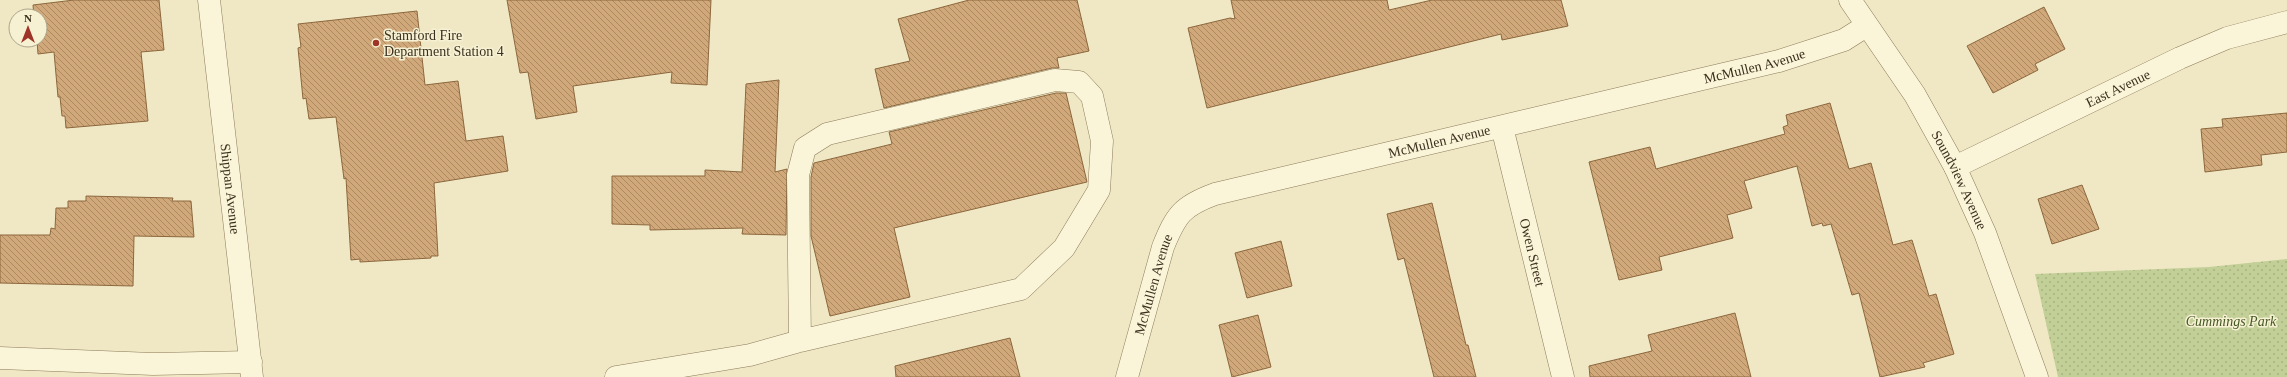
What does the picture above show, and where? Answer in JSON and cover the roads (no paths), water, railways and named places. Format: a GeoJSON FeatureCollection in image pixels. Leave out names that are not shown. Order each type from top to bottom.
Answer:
{"type":"FeatureCollection","features":[{"type":"Feature","properties":{"kind":"street","name":"Shippan Avenue"},"geometry":{"type":"LineString","coordinates":[[209,0],[252,369]]}},
{"type":"Feature","properties":{"kind":"street","name":"Soundview Avenue"},"geometry":{"type":"LineString","coordinates":[[1850,0],[1866,26],[1915,95],[1955,167],[1985,233],[2037,377]]}},
{"type":"Feature","properties":{"kind":"street","name":"East Avenue"},"geometry":{"type":"LineString","coordinates":[[1955,167],[2180,58],[2227,38],[2287,22]]}},
{"type":"Feature","properties":{"kind":"street","name":"McMullen Avenue"},"geometry":{"type":"LineString","coordinates":[[1127,377],[1163,247],[1174,222],[1182,212],[1195,201],[1215,194],[1779,61],[1844,40],[1866,26]]}},
{"type":"Feature","properties":{"kind":"street"},"geometry":{"type":"LineString","coordinates":[[616,377],[750,355],[800,341],[1021,289],[1064,248],[1099,190],[1102,141],[1092,96],[1078,82],[1055,80],[827,134],[805,148],[798,175],[800,341]]}},
{"type":"Feature","properties":{"kind":"street","name":"Owen Street"},"geometry":{"type":"LineString","coordinates":[[1502,127],[1563,377]]}},
{"type":"Feature","properties":{"kind":"street"},"geometry":{"type":"LineString","coordinates":[[0,358],[252,369]]}},
{"type":"Feature","properties":{"kind":"place","name":"Stamford Fire Department Station 4"},"geometry":{"type":"Point","coordinates":[376,43]}},
{"type":"Feature","properties":{"kind":"park label","name":"Cummings Park"},"geometry":{"type":"Point","coordinates":[2231,321]}}]}
